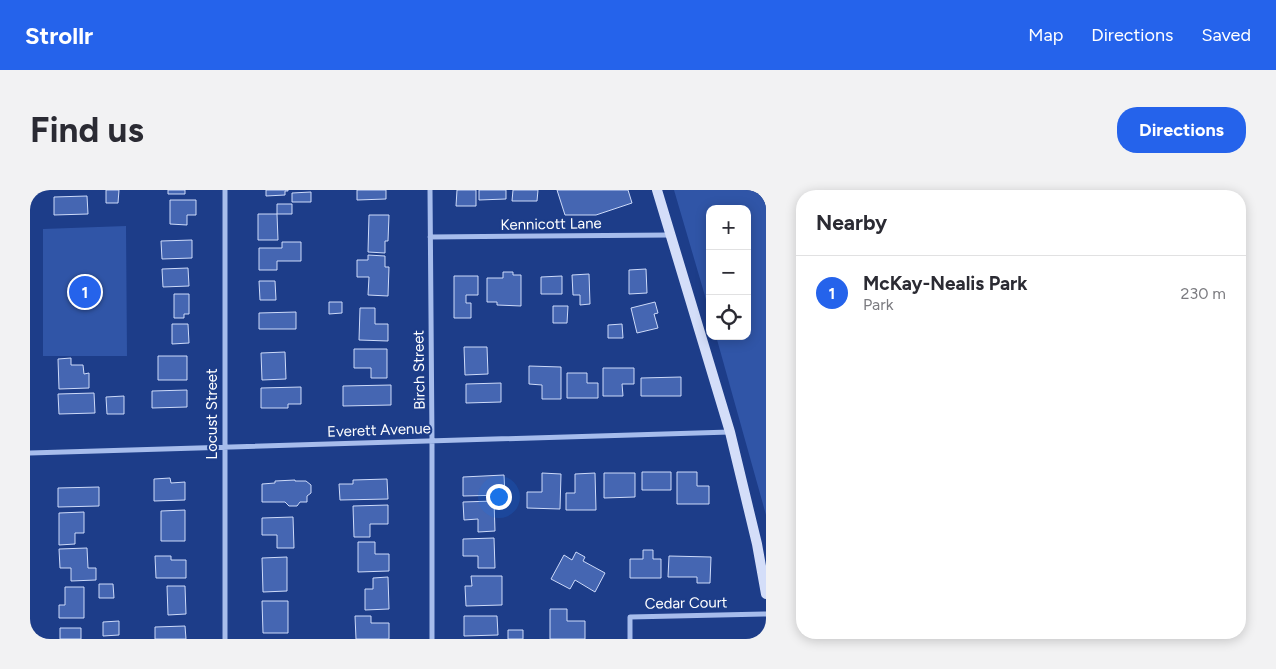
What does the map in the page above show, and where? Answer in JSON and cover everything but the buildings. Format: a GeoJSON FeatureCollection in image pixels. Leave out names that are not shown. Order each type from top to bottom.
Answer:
{"type":"FeatureCollection","features":[{"type":"Feature","properties":{"kind":"main road"},"geometry":{"type":"LineString","coordinates":[[657,190],[730,432],[757,544],[766,594]]}},
{"type":"Feature","properties":{"kind":"street","name":"Locust Street"},"geometry":{"type":"LineString","coordinates":[[225,190],[225,639]]}},
{"type":"Feature","properties":{"kind":"street","name":"Birch Street"},"geometry":{"type":"LineString","coordinates":[[430,190],[432,639]]}},
{"type":"Feature","properties":{"kind":"street","name":"Kennicott Lane"},"geometry":{"type":"LineString","coordinates":[[430,237],[671,235]]}},
{"type":"Feature","properties":{"kind":"street","name":"Everett Avenue"},"geometry":{"type":"LineString","coordinates":[[30,454],[730,432]]}},
{"type":"Feature","properties":{"kind":"street","name":"Cedar Court"},"geometry":{"type":"LineString","coordinates":[[630,639],[630,617],[766,614]]}},
{"type":"Feature","properties":{"kind":"shaded area"},"geometry":{"type":"Polygon","coordinates":[[[674,190],[766,190],[766,515],[717,340],[751,340],[751,205],[706,205],[706,299],[674,190]]]}},
{"type":"Feature","properties":{"kind":"shaded area"},"geometry":{"type":"Polygon","coordinates":[[[126,226],[127,356],[43,356],[43,229],[126,226]]]}},
{"type":"Feature","properties":{"kind":"place","name":"McKay-Nealis Park"},"geometry":{"type":"Point","coordinates":[85,292]}}]}
